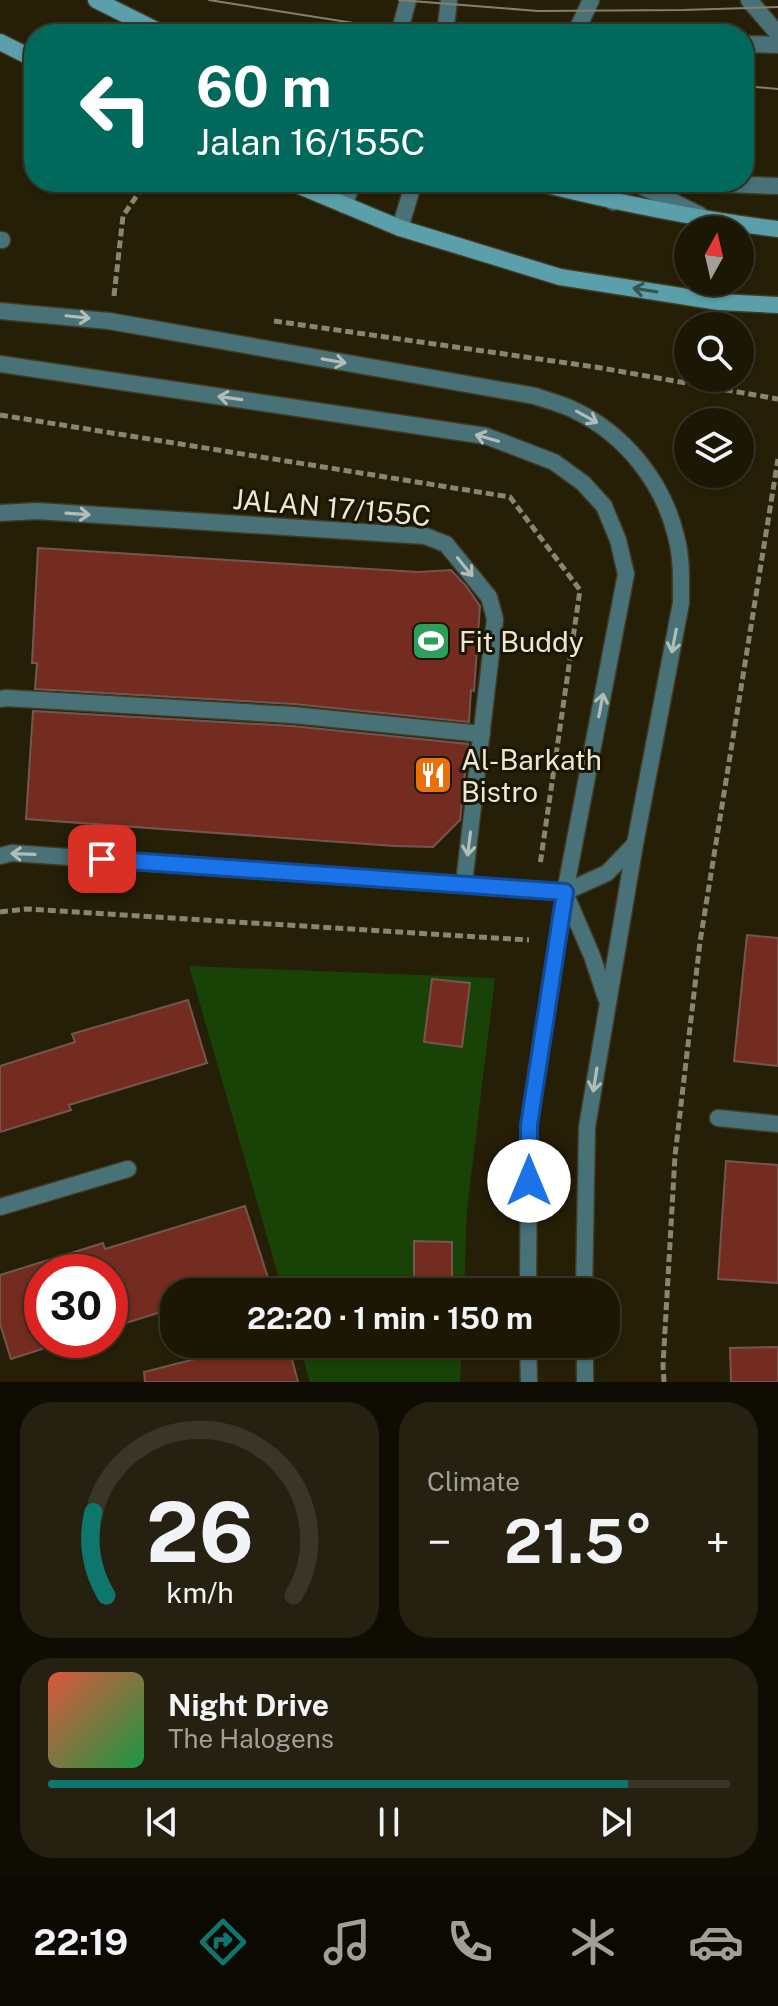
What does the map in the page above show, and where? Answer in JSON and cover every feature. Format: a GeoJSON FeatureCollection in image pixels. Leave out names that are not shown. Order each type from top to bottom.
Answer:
{"type":"FeatureCollection","features":[{"type":"Feature","properties":{"kind":"street"},"geometry":{"type":"LineString","coordinates":[[96,0],[144,24]]}},
{"type":"Feature","properties":{"kind":"street"},"geometry":{"type":"LineString","coordinates":[[402,24],[408,0]]}},
{"type":"Feature","properties":{"kind":"street"},"geometry":{"type":"LineString","coordinates":[[446,24],[449,0]]}},
{"type":"Feature","properties":{"kind":"street"},"geometry":{"type":"LineString","coordinates":[[580,24],[591,0]]}},
{"type":"Feature","properties":{"kind":"street"},"geometry":{"type":"LineString","coordinates":[[749,0],[778,34]]}},
{"type":"Feature","properties":{"kind":"street"},"geometry":{"type":"LineString","coordinates":[[0,42],[24,54]]}},
{"type":"Feature","properties":{"kind":"street"},"geometry":{"type":"LineString","coordinates":[[754,44],[778,45]]}},
{"type":"Feature","properties":{"kind":"street"},"geometry":{"type":"LineString","coordinates":[[754,179],[778,185]]}},
{"type":"Feature","properties":{"kind":"street"},"geometry":{"type":"LineString","coordinates":[[754,184],[778,185]]}},
{"type":"Feature","properties":{"kind":"street"},"geometry":{"type":"LineString","coordinates":[[313,192],[400,228],[560,277],[719,302],[778,305]]}},
{"type":"Feature","properties":{"kind":"street"},"geometry":{"type":"LineString","coordinates":[[344,205],[349,192]]}},
{"type":"Feature","properties":{"kind":"street"},"geometry":{"type":"LineString","coordinates":[[400,228],[411,192]]}},
{"type":"Feature","properties":{"kind":"street"},"geometry":{"type":"LineString","coordinates":[[574,192],[687,216]]}},
{"type":"Feature","properties":{"kind":"street"},"geometry":{"type":"LineString","coordinates":[[602,192],[613,202]]}},
{"type":"Feature","properties":{"kind":"street"},"geometry":{"type":"LineString","coordinates":[[654,192],[704,216]]}},
{"type":"Feature","properties":{"kind":"street"},"geometry":{"type":"LineString","coordinates":[[754,226],[778,229]]}},
{"type":"Feature","properties":{"kind":"street"},"geometry":{"type":"LineString","coordinates":[[0,311],[109,321],[535,396],[573,409],[600,424],[625,445],[667,504],[677,538],[681,603],[635,844],[587,1127],[584,1278]]}},
{"type":"Feature","properties":{"kind":"street"},"geometry":{"type":"LineString","coordinates":[[0,364],[486,436],[554,462],[583,483],[604,506],[618,540],[626,574],[565,892],[529,1125],[528,1278]]}},
{"type":"Feature","properties":{"kind":"street","name":"JALAN 17/155C"},"geometry":{"type":"LineString","coordinates":[[0,513],[37,511],[425,536],[446,544],[489,597],[495,619],[464,883]]}},
{"type":"Feature","properties":{"kind":"street"},"geometry":{"type":"LineString","coordinates":[[0,699],[293,715],[482,734]]}},
{"type":"Feature","properties":{"kind":"street"},"geometry":{"type":"LineString","coordinates":[[0,856],[12,853],[565,892],[607,873],[635,844]]}},
{"type":"Feature","properties":{"kind":"street"},"geometry":{"type":"LineString","coordinates":[[565,892],[592,956],[607,1003]]}},
{"type":"Feature","properties":{"kind":"street"},"geometry":{"type":"LineString","coordinates":[[718,1118],[778,1124]]}},
{"type":"Feature","properties":{"kind":"street"},"geometry":{"type":"LineString","coordinates":[[0,1207],[128,1169]]}},
{"type":"Feature","properties":{"kind":"street"},"geometry":{"type":"LineString","coordinates":[[528,1358],[529,1382]]}},
{"type":"Feature","properties":{"kind":"street"},"geometry":{"type":"LineString","coordinates":[[585,1358],[585,1382]]}},
{"type":"Feature","properties":{"kind":"path"},"geometry":{"type":"LineString","coordinates":[[109,321],[123,216],[139,192]]}},
{"type":"Feature","properties":{"kind":"path"},"geometry":{"type":"LineString","coordinates":[[269,320],[595,367],[778,399]]}},
{"type":"Feature","properties":{"kind":"path"},"geometry":{"type":"LineString","coordinates":[[664,1382],[675,1156],[700,942],[778,459]]}},
{"type":"Feature","properties":{"kind":"path"},"geometry":{"type":"LineString","coordinates":[[0,912],[26,909],[529,940]]}},
{"type":"Feature","properties":{"kind":"green space"},"geometry":{"type":"Polygon","coordinates":[[[189,966],[495,978],[467,1210],[465,1278],[279,1278],[189,966]]]}},
{"type":"Feature","properties":{"kind":"green space"},"geometry":{"type":"Polygon","coordinates":[[[303,1358],[461,1358],[460,1382],[310,1382],[303,1358]]]}},
{"type":"Feature","properties":{"kind":"building"},"geometry":{"type":"Polygon","coordinates":[[[38,548],[418,572],[451,570],[480,606],[469,722],[294,704],[35,689],[37,663],[32,663],[38,548]]]}},
{"type":"Feature","properties":{"kind":"building"},"geometry":{"type":"Polygon","coordinates":[[[33,711],[292,726],[468,744],[460,820],[433,847],[26,819],[33,711]]]}},
{"type":"Feature","properties":{"kind":"building"},"geometry":{"type":"Polygon","coordinates":[[[747,935],[778,938],[778,1066],[734,1061],[747,935]]]}},
{"type":"Feature","properties":{"kind":"building"},"geometry":{"type":"Polygon","coordinates":[[[432,979],[470,983],[462,1047],[424,1042],[432,979]]]}},
{"type":"Feature","properties":{"kind":"building"},"geometry":{"type":"Polygon","coordinates":[[[188,1000],[207,1063],[69,1105],[71,1110],[0,1132],[0,1066],[75,1042],[72,1034],[188,1000]]]}},
{"type":"Feature","properties":{"kind":"building"},"geometry":{"type":"Polygon","coordinates":[[[726,1161],[778,1165],[778,1283],[718,1279],[726,1161]]]}},
{"type":"Feature","properties":{"kind":"building"},"geometry":{"type":"Polygon","coordinates":[[[245,1206],[268,1278],[160,1278],[160,1312],[128,1322],[128,1254],[68,1254],[103,1243],[105,1249],[245,1206]]]}},
{"type":"Feature","properties":{"kind":"building"},"geometry":{"type":"Polygon","coordinates":[[[414,1241],[452,1242],[452,1278],[414,1278],[414,1241]]]}},
{"type":"Feature","properties":{"kind":"building"},"geometry":{"type":"Polygon","coordinates":[[[24,1268],[24,1355],[11,1359],[0,1324],[0,1275],[24,1268]]]}},
{"type":"Feature","properties":{"kind":"building"},"geometry":{"type":"Polygon","coordinates":[[[778,1347],[778,1382],[731,1382],[730,1348],[778,1347]]]}},
{"type":"Feature","properties":{"kind":"building"},"geometry":{"type":"Polygon","coordinates":[[[199,1358],[292,1358],[298,1382],[145,1382],[144,1372],[199,1358]]]}},
{"type":"Feature","properties":{"kind":"tram line"},"geometry":{"type":"LineString","coordinates":[[209,0],[360,24]]}},
{"type":"Feature","properties":{"kind":"tram line"},"geometry":{"type":"LineString","coordinates":[[399,0],[538,11],[778,7]]}},
{"type":"Feature","properties":{"kind":"tram line"},"geometry":{"type":"LineString","coordinates":[[754,87],[778,89]]}},
{"type":"Feature","properties":{"kind":"place","name":"Fit Buddy"},"geometry":{"type":"Point","coordinates":[431,641]}},
{"type":"Feature","properties":{"kind":"place","name":"Al-Barkath Bistro"},"geometry":{"type":"Point","coordinates":[433,775]}},
{"type":"Feature","properties":{"kind":"route"},"geometry":{"type":"LineString","coordinates":[[102,859],[565,892],[529,1125],[529,1181]]}}]}
